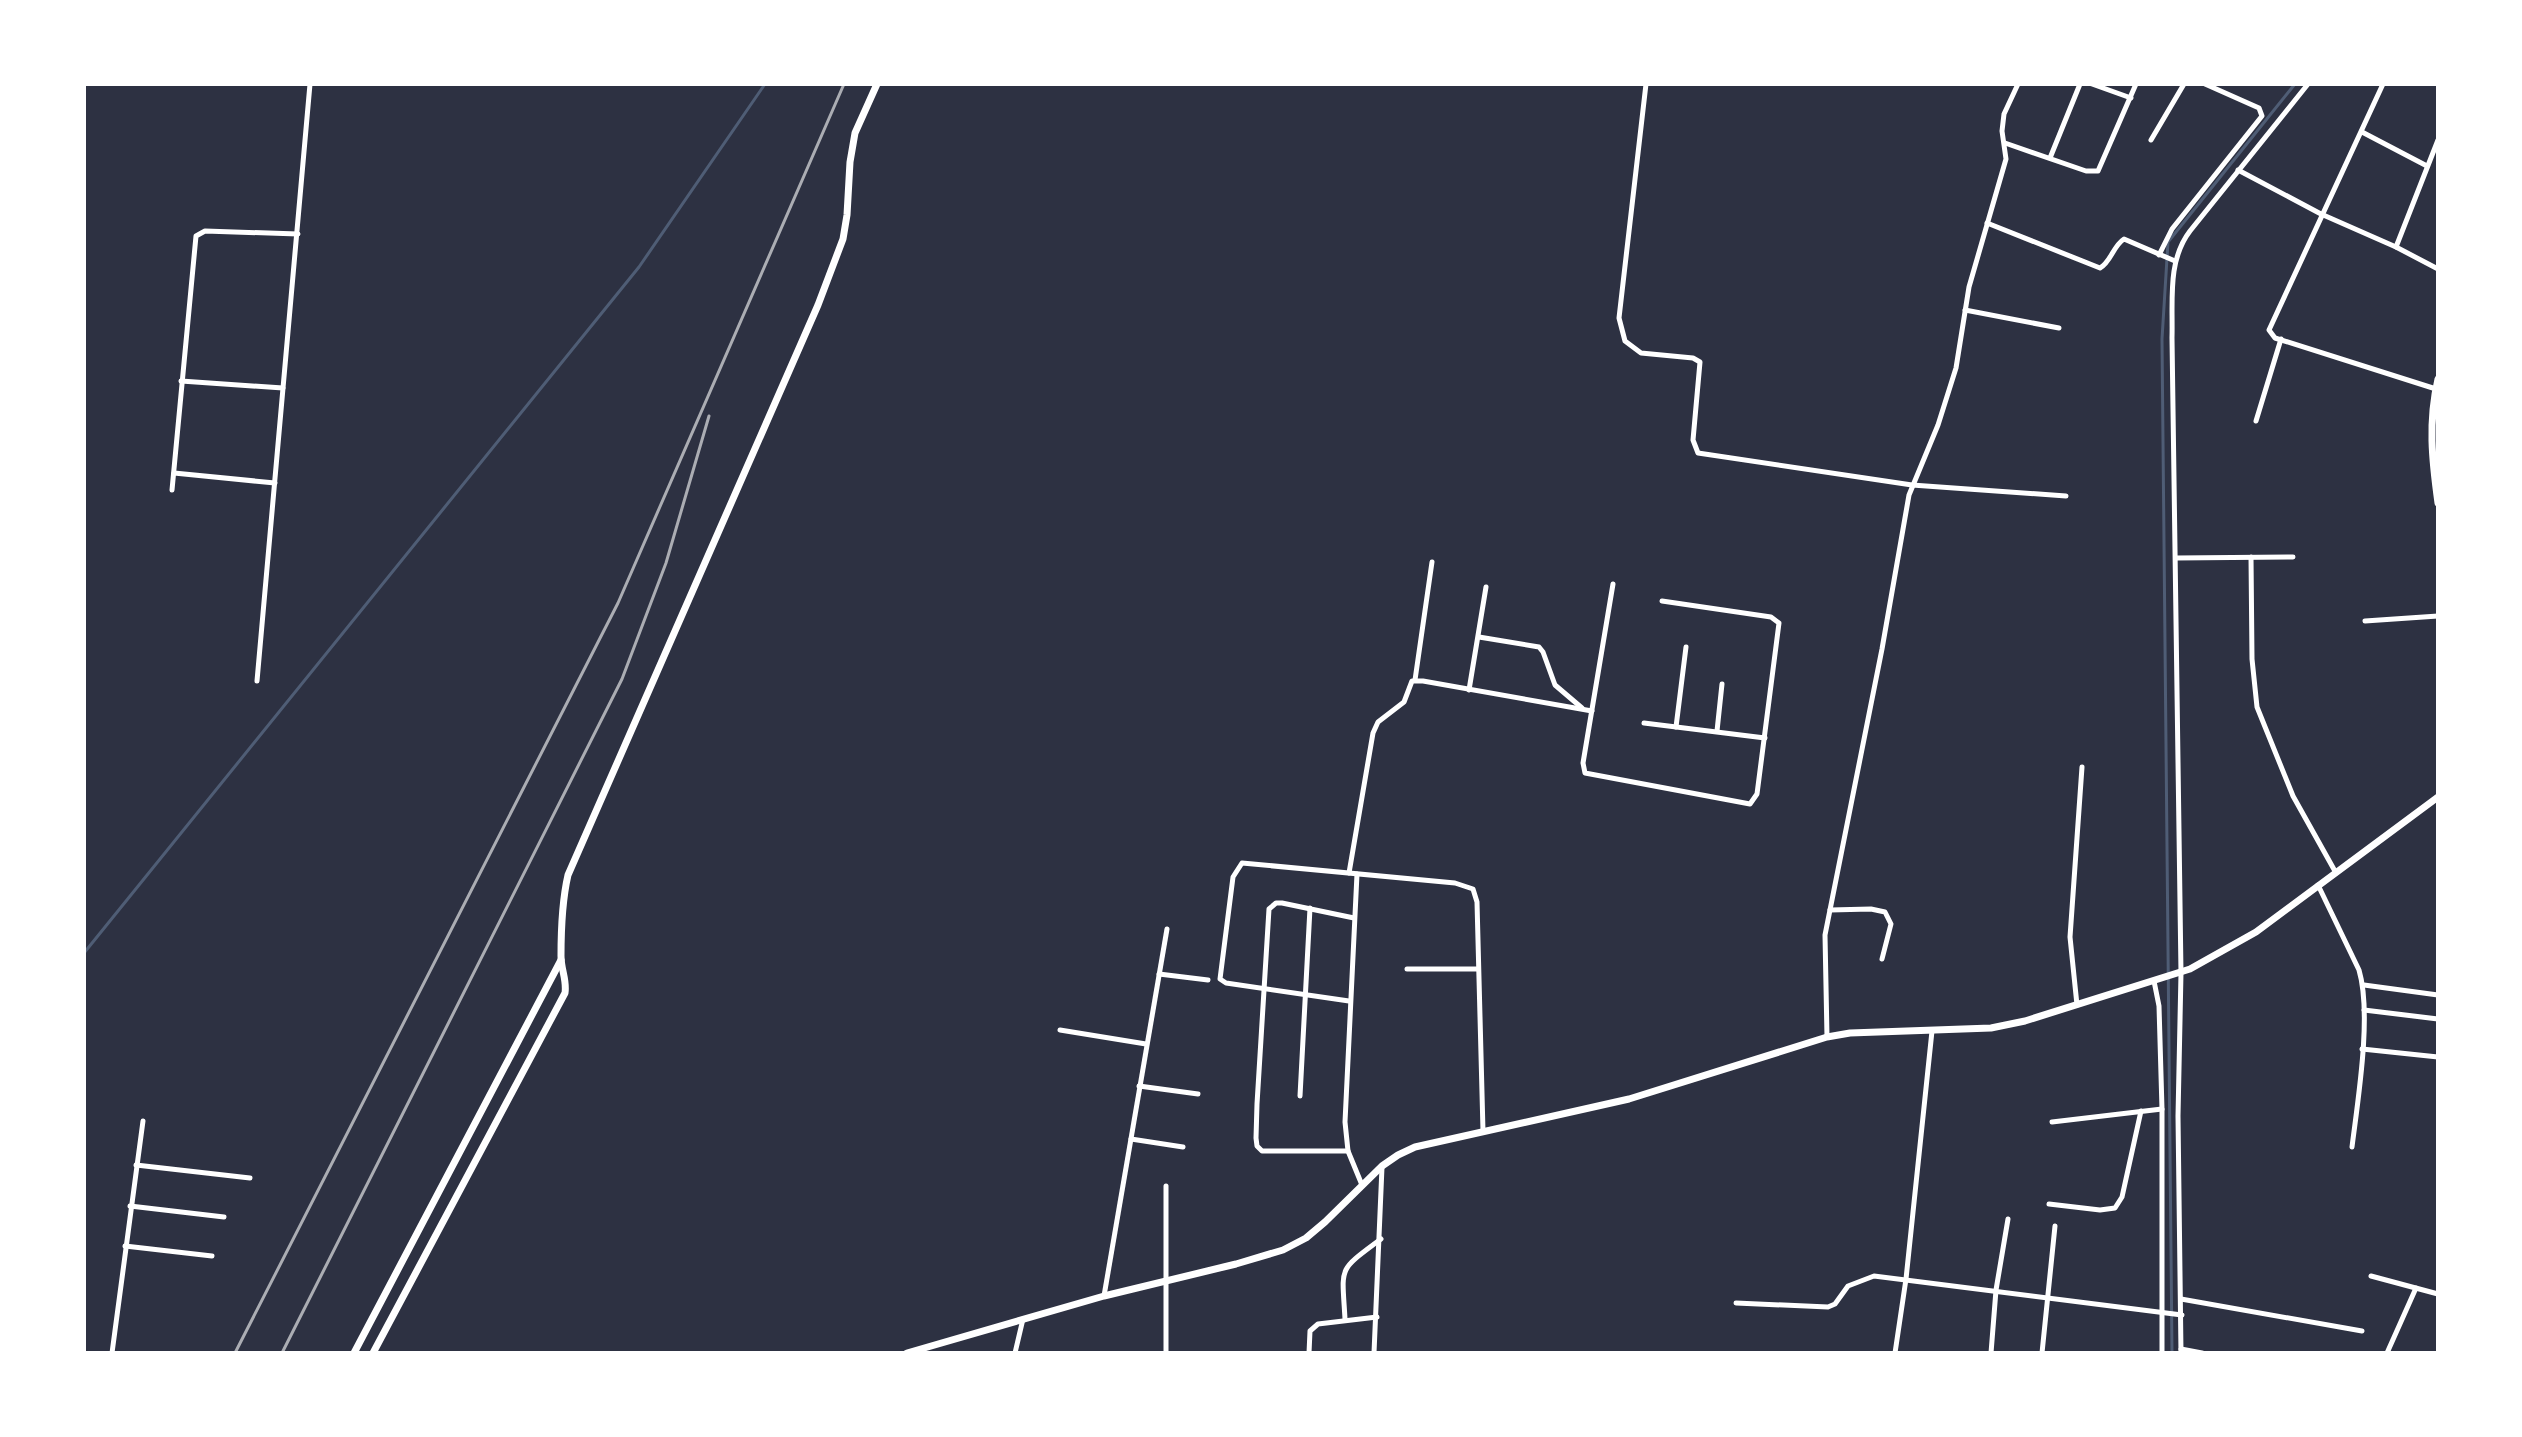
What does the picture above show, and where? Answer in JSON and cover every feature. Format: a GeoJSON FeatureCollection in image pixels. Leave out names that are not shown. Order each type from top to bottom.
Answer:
{"type":"FeatureCollection","features":[{"type":"Feature","properties":{"kind":"main road"},"geometry":{"type":"LineString","coordinates":[[373,1353],[565,993],[567,980],[561,960],[563,898],[568,875],[818,305],[843,239],[855,133],[877,84]]}},
{"type":"Feature","properties":{"kind":"main road"},"geometry":{"type":"LineString","coordinates":[[2438,379],[2430,434],[2438,503]]}},
{"type":"Feature","properties":{"kind":"main road"},"geometry":{"type":"LineString","coordinates":[[907,1353],[1104,1296],[1283,1250],[1316,1230],[1382,1166],[1415,1147],[1629,1099],[1827,1037],[1863,1032],[1991,1028],[2025,1021],[2176,974],[2220,955],[2256,932],[2438,797]]}},
{"type":"Feature","properties":{"kind":"main road"},"geometry":{"type":"LineString","coordinates":[[354,1353],[561,960]]}},
{"type":"Feature","properties":{"kind":"street"},"geometry":{"type":"LineString","coordinates":[[257,681],[310,84]]}},
{"type":"Feature","properties":{"kind":"street"},"geometry":{"type":"LineString","coordinates":[[1646,84],[1619,326],[1625,341],[1634,350],[1693,358],[1700,362],[1694,447],[1698,453],[1912,485],[2066,496]]}},
{"type":"Feature","properties":{"kind":"street"},"geometry":{"type":"LineString","coordinates":[[1827,1037],[1825,935],[1912,485],[1956,368],[1965,310],[2004,168],[2004,114],[2018,84]]}},
{"type":"Feature","properties":{"kind":"street"},"geometry":{"type":"LineString","coordinates":[[2050,158],[2080,84]]}},
{"type":"Feature","properties":{"kind":"street"},"geometry":{"type":"LineString","coordinates":[[2092,84],[2131,98]]}},
{"type":"Feature","properties":{"kind":"street"},"geometry":{"type":"LineString","coordinates":[[2005,143],[2086,171],[2098,171],[2136,84]]}},
{"type":"Feature","properties":{"kind":"street"},"geometry":{"type":"LineString","coordinates":[[2151,140],[2184,84]]}},
{"type":"Feature","properties":{"kind":"street"},"geometry":{"type":"LineString","coordinates":[[2162,1353],[2172,1314],[2181,1299],[2176,974],[2176,558],[2172,338],[2166,259],[2172,229],[2262,116],[2259,108],[2205,84]]}},
{"type":"Feature","properties":{"kind":"street"},"geometry":{"type":"LineString","coordinates":[[2166,259],[2308,84]]}},
{"type":"Feature","properties":{"kind":"street"},"geometry":{"type":"LineString","coordinates":[[2383,84],[2271,323],[2270,333],[2436,389]]}},
{"type":"Feature","properties":{"kind":"street"},"geometry":{"type":"LineString","coordinates":[[2362,132],[2427,166]]}},
{"type":"Feature","properties":{"kind":"street"},"geometry":{"type":"LineString","coordinates":[[2396,247],[2438,140]]}},
{"type":"Feature","properties":{"kind":"street"},"geometry":{"type":"LineString","coordinates":[[2238,170],[2321,214],[2438,269]]}},
{"type":"Feature","properties":{"kind":"street"},"geometry":{"type":"LineString","coordinates":[[1987,223],[2100,268],[2124,239],[2166,259]]}},
{"type":"Feature","properties":{"kind":"street"},"geometry":{"type":"LineString","coordinates":[[172,490],[196,236],[205,231],[298,234]]}},
{"type":"Feature","properties":{"kind":"street"},"geometry":{"type":"LineString","coordinates":[[1965,310],[2059,328]]}},
{"type":"Feature","properties":{"kind":"street"},"geometry":{"type":"LineString","coordinates":[[2256,421],[2281,339]]}},
{"type":"Feature","properties":{"kind":"street"},"geometry":{"type":"LineString","coordinates":[[181,381],[284,388]]}},
{"type":"Feature","properties":{"kind":"street"},"geometry":{"type":"LineString","coordinates":[[174,473],[275,483]]}},
{"type":"Feature","properties":{"kind":"street"},"geometry":{"type":"LineString","coordinates":[[2251,557],[2252,659],[2257,707],[2293,796],[2336,873]]}},
{"type":"Feature","properties":{"kind":"street"},"geometry":{"type":"LineString","coordinates":[[2176,558],[2293,557]]}},
{"type":"Feature","properties":{"kind":"street"},"geometry":{"type":"LineString","coordinates":[[1349,873],[1375,727],[1402,704],[1415,680],[1432,562]]}},
{"type":"Feature","properties":{"kind":"street"},"geometry":{"type":"LineString","coordinates":[[1613,584],[1589,711],[1583,769],[1589,775],[1750,804],[1757,794],[1765,738],[1780,629],[1776,619],[1662,601]]}},
{"type":"Feature","properties":{"kind":"street"},"geometry":{"type":"LineString","coordinates":[[1469,690],[1486,587]]}},
{"type":"Feature","properties":{"kind":"street"},"geometry":{"type":"LineString","coordinates":[[2365,621],[2438,616]]}},
{"type":"Feature","properties":{"kind":"street"},"geometry":{"type":"LineString","coordinates":[[1479,637],[1539,647],[1545,655],[1555,685],[1589,711]]}},
{"type":"Feature","properties":{"kind":"street"},"geometry":{"type":"LineString","coordinates":[[1676,727],[1686,647]]}},
{"type":"Feature","properties":{"kind":"street"},"geometry":{"type":"LineString","coordinates":[[1415,680],[1589,711]]}},
{"type":"Feature","properties":{"kind":"street"},"geometry":{"type":"LineString","coordinates":[[1717,731],[1722,684]]}},
{"type":"Feature","properties":{"kind":"street"},"geometry":{"type":"LineString","coordinates":[[1644,723],[1765,738]]}},
{"type":"Feature","properties":{"kind":"street"},"geometry":{"type":"LineString","coordinates":[[2077,1005],[2070,937],[2082,767]]}},
{"type":"Feature","properties":{"kind":"street"},"geometry":{"type":"LineString","coordinates":[[1349,1001],[1226,983],[1220,979],[1233,877],[1238,866],[1247,861],[1470,886],[1477,902],[1483,1131]]}},
{"type":"Feature","properties":{"kind":"street"},"geometry":{"type":"LineString","coordinates":[[1357,874],[1345,1122],[1348,1151],[1362,1186]]}},
{"type":"Feature","properties":{"kind":"street"},"geometry":{"type":"LineString","coordinates":[[2318,885],[2364,985],[2362,1049],[2352,1147]]}},
{"type":"Feature","properties":{"kind":"street"},"geometry":{"type":"LineString","coordinates":[[1348,1151],[1268,1152],[1257,1146],[1262,989],[1269,909],[1276,903],[1354,918]]}},
{"type":"Feature","properties":{"kind":"street"},"geometry":{"type":"LineString","coordinates":[[1300,1096],[1310,908]]}},
{"type":"Feature","properties":{"kind":"street"},"geometry":{"type":"LineString","coordinates":[[1830,910],[1871,909],[1885,912],[1891,924],[1882,959]]}},
{"type":"Feature","properties":{"kind":"street"},"geometry":{"type":"LineString","coordinates":[[1104,1296],[1167,929]]}},
{"type":"Feature","properties":{"kind":"street"},"geometry":{"type":"LineString","coordinates":[[1407,969],[1478,969]]}},
{"type":"Feature","properties":{"kind":"street"},"geometry":{"type":"LineString","coordinates":[[1159,974],[1208,980]]}},
{"type":"Feature","properties":{"kind":"street"},"geometry":{"type":"LineString","coordinates":[[2156,980],[2172,1314],[2181,1351],[2202,1353]]}},
{"type":"Feature","properties":{"kind":"street"},"geometry":{"type":"LineString","coordinates":[[2364,985],[2438,995]]}},
{"type":"Feature","properties":{"kind":"street"},"geometry":{"type":"LineString","coordinates":[[2364,1010],[2438,1019]]}},
{"type":"Feature","properties":{"kind":"street"},"geometry":{"type":"LineString","coordinates":[[1060,1030],[1146,1044]]}},
{"type":"Feature","properties":{"kind":"street"},"geometry":{"type":"LineString","coordinates":[[1895,1353],[1906,1279],[1932,1031]]}},
{"type":"Feature","properties":{"kind":"street"},"geometry":{"type":"LineString","coordinates":[[2362,1049],[2438,1057]]}},
{"type":"Feature","properties":{"kind":"street"},"geometry":{"type":"LineString","coordinates":[[1139,1086],[1198,1094]]}},
{"type":"Feature","properties":{"kind":"street"},"geometry":{"type":"LineString","coordinates":[[2052,1122],[2162,1109]]}},
{"type":"Feature","properties":{"kind":"street"},"geometry":{"type":"LineString","coordinates":[[2049,1204],[2100,1210],[2115,1208],[2122,1197],[2141,1111]]}},
{"type":"Feature","properties":{"kind":"street"},"geometry":{"type":"LineString","coordinates":[[112,1353],[143,1121]]}},
{"type":"Feature","properties":{"kind":"street"},"geometry":{"type":"LineString","coordinates":[[1131,1139],[1183,1147]]}},
{"type":"Feature","properties":{"kind":"street"},"geometry":{"type":"LineString","coordinates":[[136,1165],[250,1178]]}},
{"type":"Feature","properties":{"kind":"street"},"geometry":{"type":"LineString","coordinates":[[1374,1353],[1382,1166]]}},
{"type":"Feature","properties":{"kind":"street"},"geometry":{"type":"LineString","coordinates":[[1166,1186],[1166,1353]]}},
{"type":"Feature","properties":{"kind":"street"},"geometry":{"type":"LineString","coordinates":[[130,1206],[224,1217]]}},
{"type":"Feature","properties":{"kind":"street"},"geometry":{"type":"LineString","coordinates":[[1991,1353],[1996,1290],[2008,1219]]}},
{"type":"Feature","properties":{"kind":"street"},"geometry":{"type":"LineString","coordinates":[[2042,1353],[2055,1226]]}},
{"type":"Feature","properties":{"kind":"street"},"geometry":{"type":"LineString","coordinates":[[1345,1319],[1344,1271],[1350,1262],[1381,1239]]}},
{"type":"Feature","properties":{"kind":"street"},"geometry":{"type":"LineString","coordinates":[[125,1246],[212,1256]]}},
{"type":"Feature","properties":{"kind":"street"},"geometry":{"type":"LineString","coordinates":[[1736,1303],[1828,1307],[1835,1304],[1844,1289],[1874,1276],[2172,1314]]}},
{"type":"Feature","properties":{"kind":"street"},"geometry":{"type":"LineString","coordinates":[[2371,1276],[2438,1294]]}},
{"type":"Feature","properties":{"kind":"street"},"geometry":{"type":"LineString","coordinates":[[2387,1353],[2416,1288]]}},
{"type":"Feature","properties":{"kind":"street"},"geometry":{"type":"LineString","coordinates":[[2181,1299],[2362,1331]]}},
{"type":"Feature","properties":{"kind":"street"},"geometry":{"type":"LineString","coordinates":[[1309,1353],[1309,1335],[1314,1326],[1345,1319],[1377,1317]]}},
{"type":"Feature","properties":{"kind":"street"},"geometry":{"type":"LineString","coordinates":[[1015,1353],[1024,1318]]}},
{"type":"Feature","properties":{"kind":"waterway"},"geometry":{"type":"LineString","coordinates":[[84,953],[639,267],[765,84]]}},
{"type":"Feature","properties":{"kind":"waterway"},"geometry":{"type":"LineString","coordinates":[[2172,1353],[2162,339],[2168,242],[2295,84]]}},
{"type":"Feature","properties":{"kind":"railway"},"geometry":{"type":"LineString","coordinates":[[235,1353],[618,603],[844,84]]}},
{"type":"Feature","properties":{"kind":"railway"},"geometry":{"type":"LineString","coordinates":[[282,1353],[622,679],[666,563],[709,416]]}}]}
